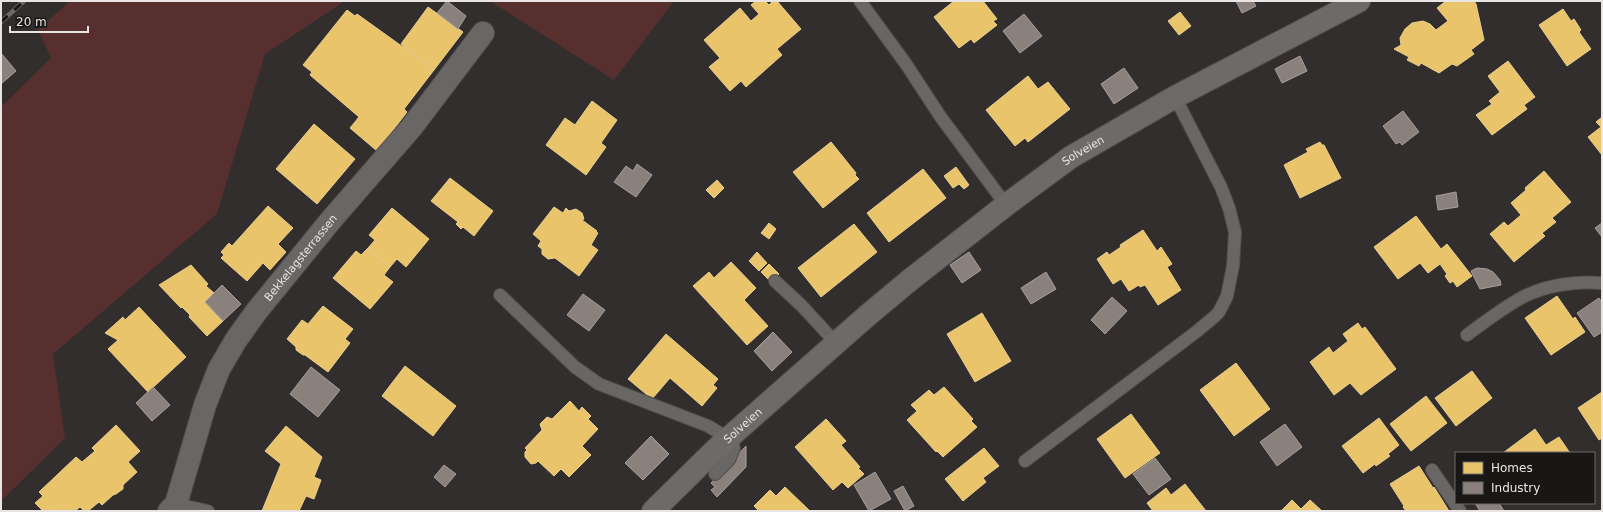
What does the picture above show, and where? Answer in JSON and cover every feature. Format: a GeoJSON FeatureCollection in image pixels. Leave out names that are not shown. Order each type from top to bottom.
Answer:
{"type":"FeatureCollection","features":[{"type":"Feature","properties":{"kind":"street","name":"Solveien"},"geometry":{"type":"LineString","coordinates":[[653,511],[728,438],[910,280],[1006,205],[1071,157],[1176,97],[1359,1]]}},
{"type":"Feature","properties":{"kind":"street","name":"Bekkelagsterrassen"},"geometry":{"type":"LineString","coordinates":[[172,507],[205,405],[219,369],[236,340],[256,312],[331,220],[411,128],[483,33]]}},
{"type":"Feature","properties":{"kind":"lane"},"geometry":{"type":"LineString","coordinates":[[860,1],[906,64],[940,116],[1006,205]]}},
{"type":"Feature","properties":{"kind":"lane"},"geometry":{"type":"LineString","coordinates":[[1025,461],[1202,327],[1219,312],[1227,296],[1231,282],[1235,247],[1235,232],[1229,208],[1221,187],[1176,97]]}},
{"type":"Feature","properties":{"kind":"lane"},"geometry":{"type":"LineString","coordinates":[[776,281],[801,305],[836,343]]}},
{"type":"Feature","properties":{"kind":"lane"},"geometry":{"type":"LineString","coordinates":[[1467,335],[1512,304],[1534,292],[1570,284],[1602,283]]}},
{"type":"Feature","properties":{"kind":"lane"},"geometry":{"type":"LineString","coordinates":[[500,295],[575,367],[599,384],[708,426],[728,438],[734,448],[728,460],[715,474]]}},
{"type":"Feature","properties":{"kind":"lane"},"geometry":{"type":"LineString","coordinates":[[1432,470],[1455,504]]}},
{"type":"Feature","properties":{"kind":"lane"},"geometry":{"type":"LineString","coordinates":[[172,507],[208,511]]}},
{"type":"Feature","properties":{"kind":"shaded area"},"geometry":{"type":"Polygon","coordinates":[[[70,1],[345,1],[265,54],[217,214],[53,354],[65,438],[1,501],[1,107],[51,58],[38,30],[70,1]]]}},
{"type":"Feature","properties":{"kind":"shaded area"},"geometry":{"type":"Polygon","coordinates":[[[490,1],[674,1],[614,80],[490,1]]]}},
{"type":"Feature","properties":{"kind":"building: Homes"},"geometry":{"type":"Polygon","coordinates":[[[756,1],[765,1],[769,5],[773,1],[777,1],[801,29],[777,49],[782,55],[746,87],[741,81],[730,91],[709,67],[720,58],[704,40],[740,8],[751,21],[759,14],[751,5],[756,1]]]}},
{"type":"Feature","properties":{"kind":"building: Homes"},"geometry":{"type":"Polygon","coordinates":[[[954,1],[983,1],[997,19],[993,21],[997,25],[974,43],[971,39],[959,48],[934,17],[954,1]]]}},
{"type":"Feature","properties":{"kind":"building: Homes"},"geometry":{"type":"Polygon","coordinates":[[[1446,1],[1474,1],[1484,40],[1471,50],[1474,54],[1457,66],[1452,64],[1439,73],[1421,63],[1419,66],[1407,60],[1409,57],[1394,49],[1401,45],[1400,38],[1405,29],[1412,23],[1423,21],[1430,24],[1436,30],[1448,21],[1437,8],[1446,1]]]}},
{"type":"Feature","properties":{"kind":"building: Homes"},"geometry":{"type":"Polygon","coordinates":[[[428,7],[463,32],[434,70],[401,44],[428,7]]]}},
{"type":"Feature","properties":{"kind":"building: Homes"},"geometry":{"type":"Polygon","coordinates":[[[1563,9],[1571,21],[1574,19],[1581,30],[1579,32],[1591,49],[1567,66],[1539,25],[1563,9]]]}},
{"type":"Feature","properties":{"kind":"building: Homes"},"geometry":{"type":"Polygon","coordinates":[[[347,10],[355,16],[357,14],[434,70],[404,109],[407,112],[377,151],[350,128],[359,117],[310,75],[312,72],[303,65],[347,10]]]}},
{"type":"Feature","properties":{"kind":"building: Homes"},"geometry":{"type":"Polygon","coordinates":[[[1180,12],[1191,26],[1179,35],[1168,21],[1180,12]]]}},
{"type":"Feature","properties":{"kind":"building: Homes"},"geometry":{"type":"Polygon","coordinates":[[[1508,61],[1535,97],[1524,105],[1527,109],[1492,135],[1476,115],[1492,104],[1489,101],[1500,92],[1488,76],[1508,61]]]}},
{"type":"Feature","properties":{"kind":"building: Homes"},"geometry":{"type":"Polygon","coordinates":[[[1028,76],[1038,89],[1048,82],[1070,109],[1028,142],[1025,138],[1015,146],[986,110],[1028,76]]]}},
{"type":"Feature","properties":{"kind":"building: Homes"},"geometry":{"type":"Polygon","coordinates":[[[592,101],[617,120],[601,143],[606,147],[586,175],[546,145],[565,118],[575,125],[592,101]]]}},
{"type":"Feature","properties":{"kind":"building: Homes"},"geometry":{"type":"Polygon","coordinates":[[[1602,117],[1602,155],[1588,137],[1601,127],[1596,122],[1602,117]]]}},
{"type":"Feature","properties":{"kind":"building: Homes"},"geometry":{"type":"Polygon","coordinates":[[[314,124],[355,159],[317,204],[276,169],[314,124]]]}},
{"type":"Feature","properties":{"kind":"building: Homes"},"geometry":{"type":"Polygon","coordinates":[[[831,142],[856,173],[855,175],[859,179],[823,208],[793,172],[831,142]]]}},
{"type":"Feature","properties":{"kind":"building: Homes"},"geometry":{"type":"Polygon","coordinates":[[[1320,142],[1324,145],[1341,178],[1300,198],[1284,165],[1308,152],[1306,149],[1320,142]]]}},
{"type":"Feature","properties":{"kind":"building: Homes"},"geometry":{"type":"Polygon","coordinates":[[[956,167],[969,185],[964,189],[959,184],[953,188],[944,176],[956,167]]]}},
{"type":"Feature","properties":{"kind":"building: Homes"},"geometry":{"type":"Polygon","coordinates":[[[923,169],[946,198],[889,242],[867,213],[923,169]]]}},
{"type":"Feature","properties":{"kind":"building: Homes"},"geometry":{"type":"Polygon","coordinates":[[[1544,171],[1571,202],[1552,218],[1556,222],[1542,233],[1545,236],[1514,262],[1490,234],[1504,222],[1508,226],[1521,215],[1511,203],[1544,171]]]}},
{"type":"Feature","properties":{"kind":"building: Homes"},"geometry":{"type":"Polygon","coordinates":[[[450,178],[493,211],[474,236],[463,227],[461,229],[456,224],[458,222],[431,201],[450,178]]]}},
{"type":"Feature","properties":{"kind":"building: Homes"},"geometry":{"type":"Polygon","coordinates":[[[717,180],[724,188],[714,198],[706,190],[717,180]]]}},
{"type":"Feature","properties":{"kind":"building: Homes"},"geometry":{"type":"Polygon","coordinates":[[[268,206],[293,228],[278,244],[286,252],[270,270],[263,263],[247,281],[221,258],[224,255],[221,252],[229,243],[232,246],[268,206]]]}},
{"type":"Feature","properties":{"kind":"building: Homes"},"geometry":{"type":"Polygon","coordinates":[[[554,207],[563,213],[566,208],[569,211],[576,209],[582,213],[584,219],[582,220],[598,233],[591,245],[598,250],[579,276],[555,258],[548,259],[542,254],[542,249],[538,246],[541,241],[533,234],[554,207]]]}},
{"type":"Feature","properties":{"kind":"building: Homes"},"geometry":{"type":"Polygon","coordinates":[[[392,208],[429,239],[406,267],[397,259],[390,267],[368,248],[375,240],[369,235],[392,208]]]}},
{"type":"Feature","properties":{"kind":"building: Homes"},"geometry":{"type":"Polygon","coordinates":[[[1416,216],[1441,249],[1447,244],[1472,276],[1457,287],[1453,281],[1450,283],[1445,276],[1447,274],[1440,264],[1428,273],[1420,263],[1398,279],[1374,247],[1416,216]]]}},
{"type":"Feature","properties":{"kind":"building: Homes"},"geometry":{"type":"Polygon","coordinates":[[[769,223],[776,229],[769,239],[761,233],[769,223]]]}},
{"type":"Feature","properties":{"kind":"building: Homes"},"geometry":{"type":"Polygon","coordinates":[[[854,224],[877,252],[821,297],[798,268],[854,224]]]}},
{"type":"Feature","properties":{"kind":"building: Homes"},"geometry":{"type":"Polygon","coordinates":[[[1143,230],[1157,251],[1161,247],[1172,264],[1167,267],[1181,290],[1158,305],[1145,285],[1140,287],[1139,285],[1129,291],[1121,279],[1113,284],[1097,259],[1107,252],[1109,255],[1121,247],[1120,245],[1143,230]]]}},
{"type":"Feature","properties":{"kind":"building: Homes"},"geometry":{"type":"Polygon","coordinates":[[[368,248],[390,267],[384,275],[393,282],[370,309],[333,278],[356,251],[361,255],[368,248]]]}},
{"type":"Feature","properties":{"kind":"building: Homes"},"geometry":{"type":"Polygon","coordinates":[[[757,252],[767,263],[759,271],[749,261],[757,252]]]}},
{"type":"Feature","properties":{"kind":"building: Homes"},"geometry":{"type":"Polygon","coordinates":[[[731,262],[756,288],[744,300],[768,326],[747,345],[693,286],[709,272],[714,278],[731,262]]]}},
{"type":"Feature","properties":{"kind":"building: Homes"},"geometry":{"type":"Polygon","coordinates":[[[769,264],[779,274],[771,282],[761,272],[769,264]]]}},
{"type":"Feature","properties":{"kind":"building: Homes"},"geometry":{"type":"Polygon","coordinates":[[[191,265],[208,284],[206,286],[214,293],[205,302],[223,321],[207,336],[189,317],[190,315],[182,307],[181,308],[159,285],[191,265]]]}},
{"type":"Feature","properties":{"kind":"building: Homes"},"geometry":{"type":"Polygon","coordinates":[[[1557,296],[1573,319],[1575,317],[1585,332],[1551,355],[1525,318],[1557,296]]]}},
{"type":"Feature","properties":{"kind":"building: Homes"},"geometry":{"type":"Polygon","coordinates":[[[323,306],[353,329],[345,339],[350,343],[328,372],[296,350],[296,347],[287,339],[302,320],[308,324],[323,306]]]}},
{"type":"Feature","properties":{"kind":"building: Homes"},"geometry":{"type":"Polygon","coordinates":[[[139,307],[186,357],[148,392],[108,349],[118,340],[105,333],[123,317],[125,320],[139,307]]]}},
{"type":"Feature","properties":{"kind":"building: Homes"},"geometry":{"type":"Polygon","coordinates":[[[982,313],[1011,361],[975,382],[947,334],[982,313]]]}},
{"type":"Feature","properties":{"kind":"building: Homes"},"geometry":{"type":"Polygon","coordinates":[[[1358,323],[1362,329],[1365,327],[1396,369],[1361,395],[1350,383],[1334,395],[1310,362],[1329,347],[1333,353],[1348,341],[1343,334],[1358,323]]]}},
{"type":"Feature","properties":{"kind":"building: Homes"},"geometry":{"type":"Polygon","coordinates":[[[666,334],[718,379],[713,385],[717,388],[702,406],[670,378],[652,399],[628,379],[666,334]]]}},
{"type":"Feature","properties":{"kind":"building: Homes"},"geometry":{"type":"Polygon","coordinates":[[[1236,363],[1270,409],[1234,436],[1200,390],[1236,363]]]}},
{"type":"Feature","properties":{"kind":"building: Homes"},"geometry":{"type":"Polygon","coordinates":[[[405,366],[456,406],[433,436],[382,396],[405,366]]]}},
{"type":"Feature","properties":{"kind":"building: Homes"},"geometry":{"type":"Polygon","coordinates":[[[1472,371],[1492,398],[1456,426],[1435,398],[1472,371]]]}},
{"type":"Feature","properties":{"kind":"building: Homes"},"geometry":{"type":"Polygon","coordinates":[[[944,387],[973,419],[971,421],[977,427],[943,457],[937,451],[936,452],[907,420],[917,411],[911,405],[929,390],[934,395],[944,387]]]}},
{"type":"Feature","properties":{"kind":"building: Homes"},"geometry":{"type":"Polygon","coordinates":[[[1602,392],[1602,438],[1599,440],[1578,408],[1602,392]]]}},
{"type":"Feature","properties":{"kind":"building: Homes"},"geometry":{"type":"Polygon","coordinates":[[[1426,396],[1447,423],[1411,451],[1390,424],[1426,396]]]}},
{"type":"Feature","properties":{"kind":"building: Homes"},"geometry":{"type":"Polygon","coordinates":[[[570,401],[579,411],[582,407],[591,416],[588,419],[598,429],[582,446],[591,455],[569,477],[561,469],[554,476],[538,461],[531,464],[525,457],[525,452],[527,450],[525,448],[542,430],[540,424],[547,417],[552,419],[570,401]]]}},
{"type":"Feature","properties":{"kind":"building: Homes"},"geometry":{"type":"Polygon","coordinates":[[[1131,414],[1160,453],[1125,478],[1097,439],[1131,414]]]}},
{"type":"Feature","properties":{"kind":"building: Homes"},"geometry":{"type":"Polygon","coordinates":[[[1379,418],[1399,445],[1388,454],[1390,456],[1376,466],[1375,464],[1363,473],[1342,446],[1379,418]]]}},
{"type":"Feature","properties":{"kind":"building: Homes"},"geometry":{"type":"Polygon","coordinates":[[[826,419],[846,441],[841,445],[860,467],[858,468],[864,474],[848,488],[842,482],[833,490],[795,447],[826,419]]]}},
{"type":"Feature","properties":{"kind":"building: Homes"},"geometry":{"type":"Polygon","coordinates":[[[116,425],[140,451],[128,462],[137,472],[123,485],[123,489],[113,495],[102,505],[99,502],[88,511],[84,511],[80,507],[75,511],[57,511],[56,509],[54,511],[43,511],[35,503],[43,496],[39,492],[76,457],[82,462],[95,451],[92,448],[116,425]]]}},
{"type":"Feature","properties":{"kind":"building: Homes"},"geometry":{"type":"Polygon","coordinates":[[[286,426],[322,457],[314,477],[321,480],[314,499],[306,496],[299,511],[262,511],[281,464],[265,451],[286,426]]]}},
{"type":"Feature","properties":{"kind":"building: Homes"},"geometry":{"type":"Polygon","coordinates":[[[1535,429],[1546,445],[1559,437],[1569,452],[1504,452],[1535,429]]]}},
{"type":"Feature","properties":{"kind":"building: Homes"},"geometry":{"type":"Polygon","coordinates":[[[984,448],[999,466],[983,478],[986,482],[963,501],[945,479],[984,448]]]}},
{"type":"Feature","properties":{"kind":"building: Homes"},"geometry":{"type":"Polygon","coordinates":[[[1419,466],[1449,511],[1406,511],[1403,507],[1404,506],[1390,484],[1419,466]]]}},
{"type":"Feature","properties":{"kind":"building: Homes"},"geometry":{"type":"Polygon","coordinates":[[[1185,484],[1206,511],[1153,511],[1147,503],[1166,488],[1171,495],[1185,484]]]}},
{"type":"Feature","properties":{"kind":"building: Homes"},"geometry":{"type":"Polygon","coordinates":[[[785,487],[810,511],[759,511],[754,506],[770,490],[776,496],[785,487]]]}},
{"type":"Feature","properties":{"kind":"building: Homes"},"geometry":{"type":"Polygon","coordinates":[[[1292,500],[1301,509],[1310,500],[1322,511],[1281,511],[1292,500]]]}},
{"type":"Feature","properties":{"kind":"building: Industry"},"geometry":{"type":"Polygon","coordinates":[[[447,1],[466,16],[458,29],[437,13],[447,1]]]}},
{"type":"Feature","properties":{"kind":"building: Industry"},"geometry":{"type":"Polygon","coordinates":[[[1236,1],[1253,1],[1256,6],[1242,13],[1236,1]]]}},
{"type":"Feature","properties":{"kind":"building: Industry"},"geometry":{"type":"Polygon","coordinates":[[[1024,14],[1042,36],[1020,53],[1003,31],[1024,14]]]}},
{"type":"Feature","properties":{"kind":"building: Industry"},"geometry":{"type":"Polygon","coordinates":[[[1,53],[16,71],[1,84],[1,53]]]}},
{"type":"Feature","properties":{"kind":"building: Industry"},"geometry":{"type":"Polygon","coordinates":[[[1300,56],[1307,71],[1282,83],[1275,69],[1300,56]]]}},
{"type":"Feature","properties":{"kind":"building: Industry"},"geometry":{"type":"Polygon","coordinates":[[[1124,68],[1138,88],[1114,104],[1101,84],[1124,68]]]}},
{"type":"Feature","properties":{"kind":"building: Industry"},"geometry":{"type":"Polygon","coordinates":[[[1403,111],[1419,132],[1402,145],[1400,142],[1396,144],[1383,126],[1403,111]]]}},
{"type":"Feature","properties":{"kind":"building: Industry"},"geometry":{"type":"Polygon","coordinates":[[[637,164],[652,175],[636,197],[614,182],[626,166],[633,171],[637,164]]]}},
{"type":"Feature","properties":{"kind":"building: Industry"},"geometry":{"type":"Polygon","coordinates":[[[1456,192],[1458,207],[1438,210],[1436,196],[1456,192]]]}},
{"type":"Feature","properties":{"kind":"building: Industry"},"geometry":{"type":"Polygon","coordinates":[[[1602,223],[1602,237],[1595,228],[1602,223]]]}},
{"type":"Feature","properties":{"kind":"building: Industry"},"geometry":{"type":"Polygon","coordinates":[[[969,252],[981,270],[962,283],[950,265],[969,252]]]}},
{"type":"Feature","properties":{"kind":"building: Industry"},"geometry":{"type":"Polygon","coordinates":[[[1477,268],[1487,269],[1493,272],[1500,280],[1501,285],[1480,289],[1471,271],[1477,268]]]}},
{"type":"Feature","properties":{"kind":"building: Industry"},"geometry":{"type":"Polygon","coordinates":[[[1046,272],[1056,289],[1031,304],[1021,288],[1046,272]]]}},
{"type":"Feature","properties":{"kind":"building: Industry"},"geometry":{"type":"Polygon","coordinates":[[[222,285],[241,304],[223,321],[205,302],[222,285]]]}},
{"type":"Feature","properties":{"kind":"building: Industry"},"geometry":{"type":"Polygon","coordinates":[[[583,294],[605,310],[589,331],[567,315],[583,294]]]}},
{"type":"Feature","properties":{"kind":"building: Industry"},"geometry":{"type":"Polygon","coordinates":[[[1112,297],[1127,311],[1105,334],[1091,320],[1112,297]]]}},
{"type":"Feature","properties":{"kind":"building: Industry"},"geometry":{"type":"Polygon","coordinates":[[[1599,298],[1602,302],[1602,332],[1594,337],[1577,313],[1599,298]]]}},
{"type":"Feature","properties":{"kind":"building: Industry"},"geometry":{"type":"Polygon","coordinates":[[[773,332],[792,352],[772,371],[754,351],[773,332]]]}},
{"type":"Feature","properties":{"kind":"building: Industry"},"geometry":{"type":"Polygon","coordinates":[[[311,367],[340,390],[318,417],[290,394],[311,367]]]}},
{"type":"Feature","properties":{"kind":"building: Industry"},"geometry":{"type":"Polygon","coordinates":[[[153,387],[170,405],[152,421],[136,403],[153,387]]]}},
{"type":"Feature","properties":{"kind":"building: Industry"},"geometry":{"type":"Polygon","coordinates":[[[1285,424],[1302,447],[1277,466],[1260,442],[1285,424]]]}},
{"type":"Feature","properties":{"kind":"building: Industry"},"geometry":{"type":"Polygon","coordinates":[[[651,436],[669,454],[643,480],[625,463],[651,436]]]}},
{"type":"Feature","properties":{"kind":"building: Industry"},"geometry":{"type":"Polygon","coordinates":[[[746,446],[746,467],[717,497],[711,490],[715,487],[711,483],[746,446]]]}},
{"type":"Feature","properties":{"kind":"building: Industry"},"geometry":{"type":"Polygon","coordinates":[[[1155,458],[1171,479],[1149,495],[1133,474],[1155,458]]]}},
{"type":"Feature","properties":{"kind":"building: Industry"},"geometry":{"type":"Polygon","coordinates":[[[444,465],[456,474],[445,487],[434,477],[444,465]]]}},
{"type":"Feature","properties":{"kind":"building: Industry"},"geometry":{"type":"Polygon","coordinates":[[[875,472],[891,499],[869,511],[854,485],[875,472]]]}},
{"type":"Feature","properties":{"kind":"building: Industry"},"geometry":{"type":"Polygon","coordinates":[[[903,486],[914,506],[905,511],[894,491],[903,486]]]}},
{"type":"Feature","properties":{"kind":"building: Industry"},"geometry":{"type":"Polygon","coordinates":[[[1476,504],[1500,504],[1504,511],[1480,511],[1476,504]]]}},
{"type":"Feature","properties":{"kind":"railway"},"geometry":{"type":"LineString","coordinates":[[1,22],[24,1]]}}]}
